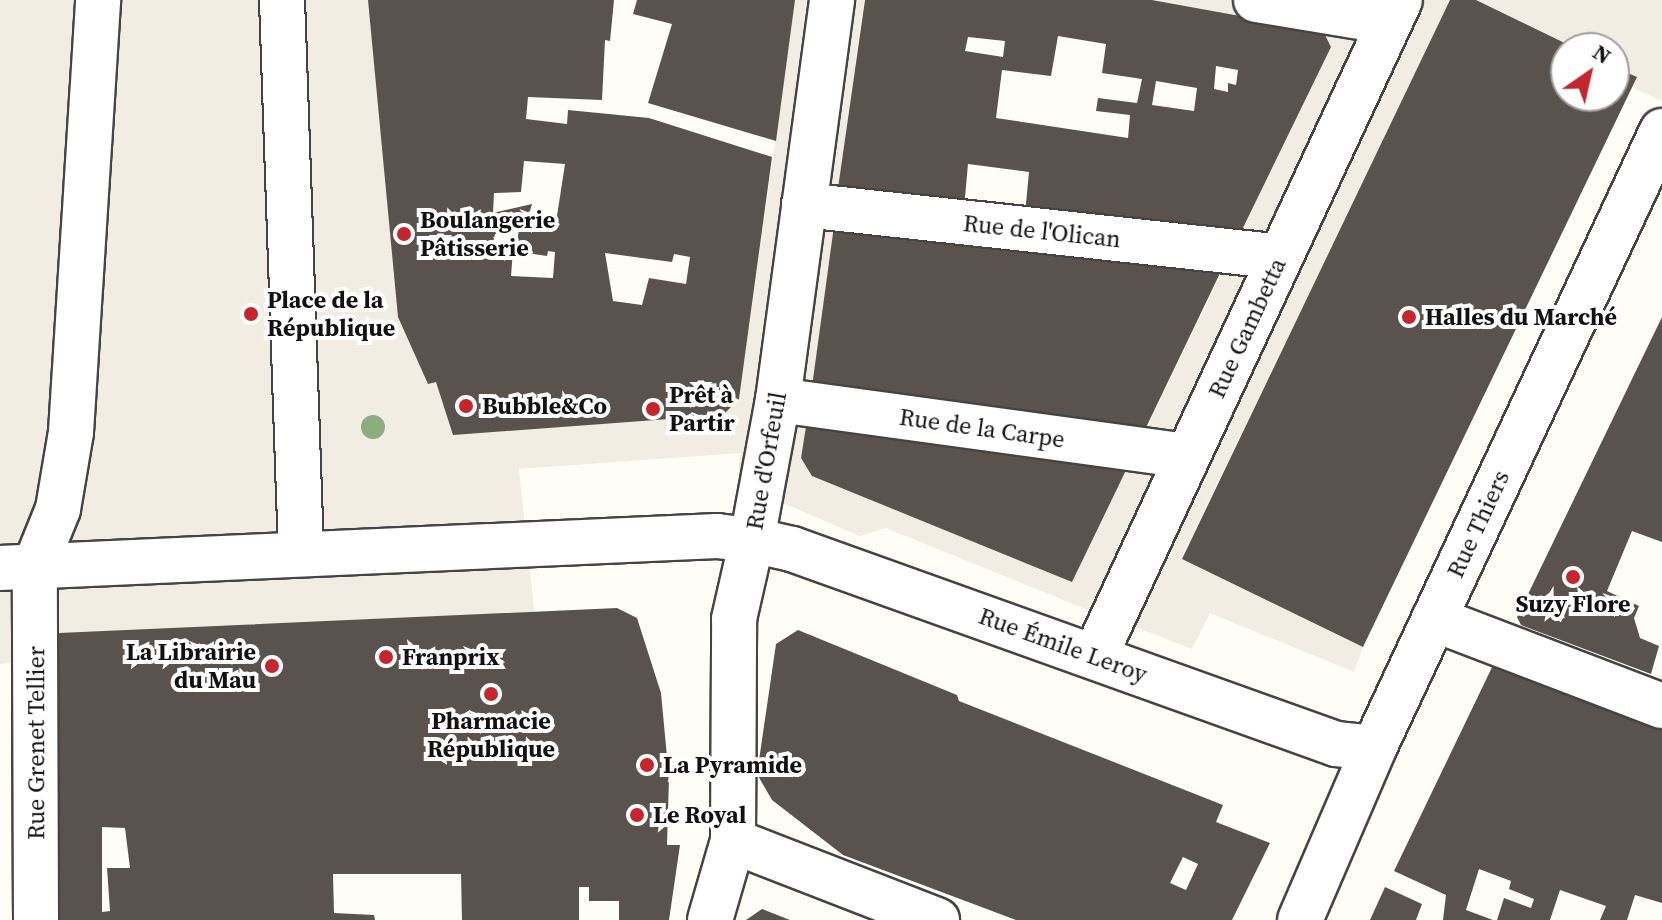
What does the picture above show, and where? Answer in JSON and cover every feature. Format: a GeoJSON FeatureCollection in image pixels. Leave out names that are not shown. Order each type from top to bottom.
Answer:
{"type":"FeatureCollection","features":[{"type":"Feature","properties":{"kind":"street"},"geometry":{"type":"LineString","coordinates":[[18,567],[58,509],[71,432],[98,0]]}},
{"type":"Feature","properties":{"kind":"street"},"geometry":{"type":"LineString","coordinates":[[282,0],[301,552]]}},
{"type":"Feature","properties":{"kind":"street","name":"Rue d'Orfeuil"},"geometry":{"type":"LineString","coordinates":[[710,920],[733,841],[734,619],[778,400],[832,0]]}},
{"type":"Feature","properties":{"kind":"street"},"geometry":{"type":"LineString","coordinates":[[1256,0],[1394,11]]}},
{"type":"Feature","properties":{"kind":"street","name":"Rue Gambetta"},"geometry":{"type":"LineString","coordinates":[[1095,656],[1394,11]]}},
{"type":"Feature","properties":{"kind":"street","name":"Rue Thiers"},"geometry":{"type":"LineString","coordinates":[[1300,920],[1374,748],[1662,131]]}},
{"type":"Feature","properties":{"kind":"street","name":"Rue de l'Olican"},"geometry":{"type":"LineString","coordinates":[[804,205],[1279,257]]}},
{"type":"Feature","properties":{"kind":"street","name":"Rue de la Carpe"},"geometry":{"type":"LineString","coordinates":[[778,400],[1187,456]]}},
{"type":"Feature","properties":{"kind":"street"},"geometry":{"type":"LineString","coordinates":[[18,567],[301,552],[717,536],[752,540]]}},
{"type":"Feature","properties":{"kind":"street","name":"Rue Émile Leroy"},"geometry":{"type":"LineString","coordinates":[[752,540],[792,549],[1336,744],[1374,748]]}},
{"type":"Feature","properties":{"kind":"street","name":"Rue Grenet Tellier"},"geometry":{"type":"LineString","coordinates":[[18,567],[36,920]]}},
{"type":"Feature","properties":{"kind":"street"},"geometry":{"type":"LineString","coordinates":[[1434,619],[1662,706]]}},
{"type":"Feature","properties":{"kind":"street"},"geometry":{"type":"LineString","coordinates":[[733,841],[937,920]]}},
{"type":"Feature","properties":{"kind":"shaded area","name":"Place de la République"},"geometry":{"type":"Polygon","coordinates":[[[0,0],[468,0],[515,430],[723,415],[739,399],[795,0],[864,0],[838,188],[1239,236],[1331,47],[1323,31],[1156,0],[1395,0],[1105,617],[886,528],[860,536],[771,498],[737,498],[740,453],[519,469],[536,627],[0,664],[0,0]],[[834,227],[1142,438],[1223,270],[834,227]],[[808,415],[801,458],[1072,582],[1131,461],[808,415]]]}},
{"type":"Feature","properties":{"kind":"shaded area"},"geometry":{"type":"Polygon","coordinates":[[[1415,0],[1662,0],[1662,101],[1630,86],[1630,32],[1550,32],[1550,63],[1319,274],[1181,558],[1363,647],[1354,672],[1210,613],[1192,649],[1120,621],[1415,0]]]}},
{"type":"Feature","properties":{"kind":"building"},"geometry":{"type":"Polygon","coordinates":[[[368,0],[614,0],[610,41],[605,40],[602,100],[528,97],[526,119],[567,124],[568,110],[649,118],[772,157],[739,399],[723,415],[453,435],[436,382],[428,384],[398,317],[368,0]],[[524,161],[521,192],[494,193],[493,213],[532,204],[529,214],[557,216],[565,164],[524,161]],[[519,230],[495,234],[491,251],[517,242],[519,230]],[[513,251],[511,276],[553,278],[555,252],[548,251],[547,256],[513,251]],[[605,253],[613,301],[642,305],[649,278],[686,284],[690,257],[674,254],[672,262],[605,253]]]}},
{"type":"Feature","properties":{"kind":"building"},"geometry":{"type":"Polygon","coordinates":[[[637,0],[795,0],[776,141],[648,103],[672,24],[633,14],[637,0]]]}},
{"type":"Feature","properties":{"kind":"building"},"geometry":{"type":"Polygon","coordinates":[[[865,0],[1152,0],[1323,31],[1331,47],[1239,236],[1025,214],[1029,172],[968,164],[964,208],[838,188],[865,0]],[[1058,36],[1051,76],[1002,70],[996,118],[1128,138],[1130,115],[1096,111],[1098,98],[1137,103],[1142,79],[1102,73],[1106,44],[1058,36]],[[968,37],[965,51],[1003,57],[1005,41],[968,37]],[[1216,66],[1214,89],[1228,92],[1228,83],[1236,85],[1238,70],[1216,66]],[[1156,81],[1152,105],[1194,111],[1197,88],[1156,81]]]}},
{"type":"Feature","properties":{"kind":"building","name":"Halles du Marché"},"geometry":{"type":"Polygon","coordinates":[[[1450,0],[1476,0],[1550,36],[1550,112],[1620,112],[1363,647],[1182,559],[1450,0]]]}},
{"type":"Feature","properties":{"kind":"building","name":"Halles du Marché"},"geometry":{"type":"Polygon","coordinates":[[[1630,74],[1637,77],[1630,92],[1630,74]]]}},
{"type":"Feature","properties":{"kind":"building"},"geometry":{"type":"Polygon","coordinates":[[[834,226],[1222,269],[1141,438],[811,394],[834,226]]]}},
{"type":"Feature","properties":{"kind":"building"},"geometry":{"type":"Polygon","coordinates":[[[1662,317],[1662,542],[1632,531],[1607,591],[1639,606],[1634,618],[1640,638],[1659,646],[1651,674],[1521,625],[1517,617],[1662,317]]]}},
{"type":"Feature","properties":{"kind":"building"},"geometry":{"type":"Polygon","coordinates":[[[808,414],[1131,460],[1072,582],[812,476],[801,458],[808,414]]]}},
{"type":"Feature","properties":{"kind":"building"},"geometry":{"type":"Polygon","coordinates":[[[617,608],[637,618],[661,693],[669,778],[667,845],[680,845],[669,920],[619,920],[619,901],[589,901],[589,887],[579,887],[579,920],[462,920],[461,874],[333,874],[334,913],[374,915],[375,920],[55,920],[59,633],[617,608]],[[102,827],[102,912],[110,911],[107,868],[130,868],[125,828],[102,827]]]}},
{"type":"Feature","properties":{"kind":"building"},"geometry":{"type":"Polygon","coordinates":[[[798,630],[957,695],[959,701],[1223,805],[1216,822],[1270,843],[1232,920],[1016,920],[843,855],[772,800],[757,774],[776,644],[798,630]],[[1183,857],[1170,883],[1186,890],[1198,864],[1183,857]]]}},
{"type":"Feature","properties":{"kind":"building"},"geometry":{"type":"Polygon","coordinates":[[[1495,661],[1662,727],[1662,903],[1635,895],[1627,920],[1600,920],[1606,906],[1560,890],[1550,920],[1497,920],[1504,898],[1531,908],[1534,899],[1509,889],[1511,881],[1479,869],[1466,910],[1493,920],[1443,920],[1446,895],[1394,871],[1495,661]]]}},
{"type":"Feature","properties":{"kind":"building"},"geometry":{"type":"Polygon","coordinates":[[[1385,887],[1422,904],[1416,920],[1370,920],[1385,887]]]}},
{"type":"Feature","properties":{"kind":"building"},"geometry":{"type":"Polygon","coordinates":[[[762,909],[790,920],[746,920],[762,909]]]}},
{"type":"Feature","properties":{"kind":"place","name":"Boulangerie Pâtisserie"},"geometry":{"type":"Point","coordinates":[404,234]}},
{"type":"Feature","properties":{"kind":"place","name":"Place de la République"},"geometry":{"type":"Point","coordinates":[251,314]}},
{"type":"Feature","properties":{"kind":"place","name":"Halles du Marché"},"geometry":{"type":"Point","coordinates":[1409,317]}},
{"type":"Feature","properties":{"kind":"place","name":"Bubble&Co"},"geometry":{"type":"Point","coordinates":[466,406]}},
{"type":"Feature","properties":{"kind":"place","name":"Prêt à Partir"},"geometry":{"type":"Point","coordinates":[653,409]}},
{"type":"Feature","properties":{"kind":"place","name":"Suzy Flore"},"geometry":{"type":"Point","coordinates":[1573,577]}},
{"type":"Feature","properties":{"kind":"place","name":"Franprix"},"geometry":{"type":"Point","coordinates":[386,657]}},
{"type":"Feature","properties":{"kind":"place","name":"La Librairie du Mau"},"geometry":{"type":"Point","coordinates":[272,666]}},
{"type":"Feature","properties":{"kind":"place","name":"Pharmacie République"},"geometry":{"type":"Point","coordinates":[491,694]}},
{"type":"Feature","properties":{"kind":"place","name":"La Pyramide"},"geometry":{"type":"Point","coordinates":[647,765]}},
{"type":"Feature","properties":{"kind":"place","name":"Le Royal"},"geometry":{"type":"Point","coordinates":[637,815]}}]}
